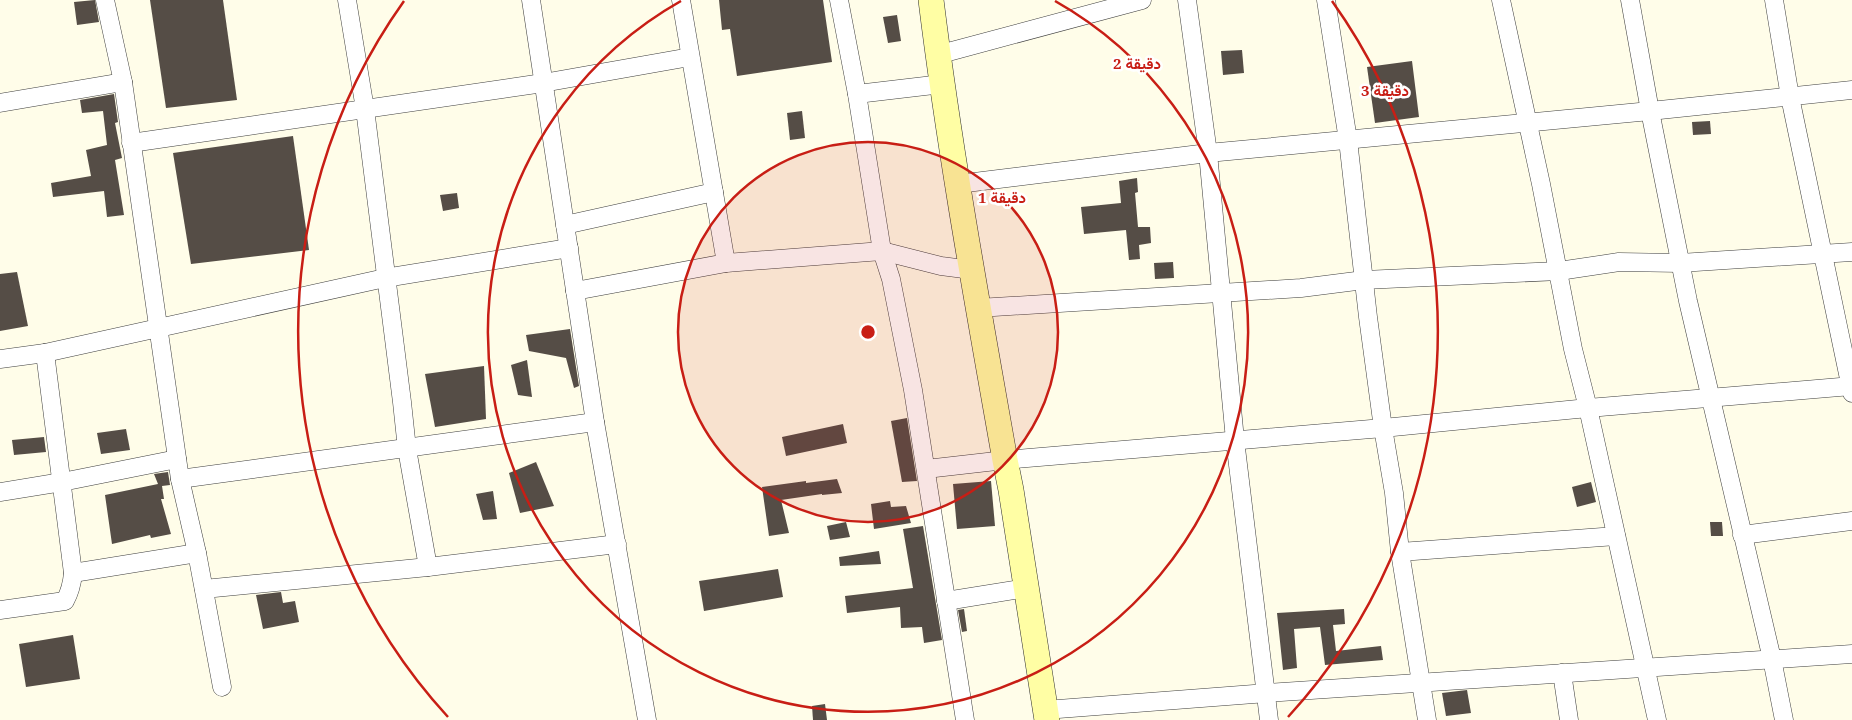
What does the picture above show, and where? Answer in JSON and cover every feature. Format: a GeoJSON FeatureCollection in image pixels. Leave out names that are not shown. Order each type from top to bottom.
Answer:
{"type":"FeatureCollection","features":[{"type":"Feature","properties":{"kind":"street"},"geometry":{"type":"LineString","coordinates":[[105,0],[123,82],[180,479],[197,553],[222,687]]}},
{"type":"Feature","properties":{"kind":"street"},"geometry":{"type":"LineString","coordinates":[[347,0],[365,109],[407,449],[428,567]]}},
{"type":"Feature","properties":{"kind":"street"},"geometry":{"type":"LineString","coordinates":[[530,0],[595,422],[618,544],[647,720]]}},
{"type":"Feature","properties":{"kind":"street"},"geometry":{"type":"LineString","coordinates":[[681,0],[726,263]]}},
{"type":"Feature","properties":{"kind":"street"},"geometry":{"type":"LineString","coordinates":[[839,0],[857,94],[882,251],[891,279],[913,390],[965,720]]}},
{"type":"Feature","properties":{"kind":"street"},"geometry":{"type":"LineString","coordinates":[[930,0],[937,55],[978,308],[1011,490],[1046,715],[1267,693],[1852,654]]}},
{"type":"Feature","properties":{"kind":"street"},"geometry":{"type":"LineString","coordinates":[[937,55],[1142,0]]}},
{"type":"Feature","properties":{"kind":"street"},"geometry":{"type":"LineString","coordinates":[[1187,0],[1208,153],[1235,440],[1269,720]]}},
{"type":"Feature","properties":{"kind":"street"},"geometry":{"type":"LineString","coordinates":[[1326,0],[1348,140],[1364,280],[1383,428],[1394,493],[1400,552],[1427,720]]}},
{"type":"Feature","properties":{"kind":"street"},"geometry":{"type":"LineString","coordinates":[[1501,0],[1559,271],[1573,349],[1588,408],[1657,720]]}},
{"type":"Feature","properties":{"kind":"street"},"geometry":{"type":"LineString","coordinates":[[1630,0],[1680,263],[1772,660],[1784,720]]}},
{"type":"Feature","properties":{"kind":"street"},"geometry":{"type":"LineString","coordinates":[[926,469],[1005,460],[1383,428],[1588,408],[1852,388],[1790,97],[1774,0]]}},
{"type":"Feature","properties":{"kind":"street"},"geometry":{"type":"LineString","coordinates":[[131,143],[543,83],[690,57]]}},
{"type":"Feature","properties":{"kind":"street"},"geometry":{"type":"LineString","coordinates":[[0,103],[123,82]]}},
{"type":"Feature","properties":{"kind":"street"},"geometry":{"type":"LineString","coordinates":[[857,94],[942,84]]}},
{"type":"Feature","properties":{"kind":"street"},"geometry":{"type":"LineString","coordinates":[[958,184],[1208,153],[1650,112],[1852,90]]}},
{"type":"Feature","properties":{"kind":"street"},"geometry":{"type":"LineString","coordinates":[[565,226],[714,192]]}},
{"type":"Feature","properties":{"kind":"street"},"geometry":{"type":"LineString","coordinates":[[0,359],[45,353],[385,278],[569,248]]}},
{"type":"Feature","properties":{"kind":"street"},"geometry":{"type":"LineString","coordinates":[[575,290],[726,263],[882,251],[940,266],[972,270]]}},
{"type":"Feature","properties":{"kind":"street"},"geometry":{"type":"LineString","coordinates":[[978,308],[1116,301],[1301,288],[1364,280],[1559,271],[1619,262],[1680,263],[1852,252]]}},
{"type":"Feature","properties":{"kind":"street"},"geometry":{"type":"LineString","coordinates":[[0,610],[65,601],[70,592],[73,573],[45,353]]}},
{"type":"Feature","properties":{"kind":"street"},"geometry":{"type":"LineString","coordinates":[[180,479],[595,422]]}},
{"type":"Feature","properties":{"kind":"street"},"geometry":{"type":"LineString","coordinates":[[0,492],[62,482],[177,459]]}},
{"type":"Feature","properties":{"kind":"street"},"geometry":{"type":"LineString","coordinates":[[1742,535],[1852,522]]}},
{"type":"Feature","properties":{"kind":"street"},"geometry":{"type":"LineString","coordinates":[[1400,552],[1616,536]]}},
{"type":"Feature","properties":{"kind":"street"},"geometry":{"type":"LineString","coordinates":[[204,589],[428,567],[618,544]]}},
{"type":"Feature","properties":{"kind":"street"},"geometry":{"type":"LineString","coordinates":[[73,573],[197,553]]}},
{"type":"Feature","properties":{"kind":"street"},"geometry":{"type":"LineString","coordinates":[[946,601],[1026,588]]}},
{"type":"Feature","properties":{"kind":"street"},"geometry":{"type":"LineString","coordinates":[[1562,673],[1569,720]]}},
{"type":"Feature","properties":{"kind":"building"},"geometry":{"type":"Polygon","coordinates":[[[95,0],[99,22],[77,25],[74,2],[95,0]]]}},
{"type":"Feature","properties":{"kind":"building"},"geometry":{"type":"Polygon","coordinates":[[[150,0],[223,0],[237,100],[166,108],[150,0]]]}},
{"type":"Feature","properties":{"kind":"building"},"geometry":{"type":"Polygon","coordinates":[[[719,0],[823,0],[832,62],[737,76],[730,29],[722,30],[719,0]]]}},
{"type":"Feature","properties":{"kind":"building"},"geometry":{"type":"Polygon","coordinates":[[[897,15],[901,41],[888,43],[883,17],[897,15]]]}},
{"type":"Feature","properties":{"kind":"building"},"geometry":{"type":"Polygon","coordinates":[[[1242,50],[1244,73],[1223,75],[1221,51],[1242,50]]]}},
{"type":"Feature","properties":{"kind":"building"},"geometry":{"type":"Polygon","coordinates":[[[1412,61],[1419,117],[1375,123],[1367,67],[1412,61]]]}},
{"type":"Feature","properties":{"kind":"building"},"geometry":{"type":"Polygon","coordinates":[[[114,94],[118,122],[115,123],[122,158],[115,160],[124,215],[107,217],[104,191],[53,197],[51,183],[91,176],[86,150],[107,145],[103,111],[82,113],[80,100],[114,94]]]}},
{"type":"Feature","properties":{"kind":"building"},"geometry":{"type":"Polygon","coordinates":[[[802,111],[805,138],[790,140],[787,113],[802,111]]]}},
{"type":"Feature","properties":{"kind":"building"},"geometry":{"type":"Polygon","coordinates":[[[1710,121],[1711,134],[1693,135],[1692,122],[1710,121]]]}},
{"type":"Feature","properties":{"kind":"building"},"geometry":{"type":"Polygon","coordinates":[[[293,136],[309,250],[191,264],[173,153],[293,136]]]}},
{"type":"Feature","properties":{"kind":"building"},"geometry":{"type":"Polygon","coordinates":[[[1137,178],[1138,192],[1135,193],[1138,227],[1150,227],[1151,243],[1139,245],[1140,259],[1129,260],[1126,230],[1084,234],[1081,207],[1121,203],[1119,181],[1137,178]]]}},
{"type":"Feature","properties":{"kind":"building"},"geometry":{"type":"Polygon","coordinates":[[[457,193],[459,208],[443,211],[440,195],[457,193]]]}},
{"type":"Feature","properties":{"kind":"building"},"geometry":{"type":"Polygon","coordinates":[[[1173,262],[1174,278],[1155,279],[1154,263],[1173,262]]]}},
{"type":"Feature","properties":{"kind":"building"},"geometry":{"type":"Polygon","coordinates":[[[17,272],[28,326],[0,331],[0,274],[17,272]]]}},
{"type":"Feature","properties":{"kind":"building"},"geometry":{"type":"Polygon","coordinates":[[[570,329],[579,386],[574,388],[566,358],[529,351],[526,335],[570,329]]]}},
{"type":"Feature","properties":{"kind":"building"},"geometry":{"type":"Polygon","coordinates":[[[527,360],[532,397],[518,395],[511,365],[527,360]]]}},
{"type":"Feature","properties":{"kind":"building"},"geometry":{"type":"Polygon","coordinates":[[[484,366],[486,419],[435,427],[425,374],[484,366]]]}},
{"type":"Feature","properties":{"kind":"building"},"geometry":{"type":"Polygon","coordinates":[[[907,418],[917,481],[902,482],[891,421],[907,418]]]}},
{"type":"Feature","properties":{"kind":"building"},"geometry":{"type":"Polygon","coordinates":[[[843,424],[847,443],[786,456],[782,437],[843,424]]]}},
{"type":"Feature","properties":{"kind":"building"},"geometry":{"type":"Polygon","coordinates":[[[126,429],[130,450],[101,454],[97,433],[126,429]]]}},
{"type":"Feature","properties":{"kind":"building"},"geometry":{"type":"Polygon","coordinates":[[[44,437],[46,452],[14,455],[12,440],[44,437]]]}},
{"type":"Feature","properties":{"kind":"building"},"geometry":{"type":"Polygon","coordinates":[[[536,462],[554,506],[520,513],[509,473],[536,462]]]}},
{"type":"Feature","properties":{"kind":"building"},"geometry":{"type":"Polygon","coordinates":[[[168,472],[170,485],[162,486],[164,499],[161,499],[171,534],[151,538],[150,535],[112,544],[105,495],[158,484],[154,474],[168,472]]]}},
{"type":"Feature","properties":{"kind":"building"},"geometry":{"type":"Polygon","coordinates":[[[837,479],[842,493],[781,500],[789,533],[769,536],[762,487],[837,479]]]}},
{"type":"Feature","properties":{"kind":"building"},"geometry":{"type":"Polygon","coordinates":[[[991,481],[995,526],[957,529],[953,484],[991,481]]]}},
{"type":"Feature","properties":{"kind":"building"},"geometry":{"type":"Polygon","coordinates":[[[1591,482],[1596,502],[1577,507],[1572,487],[1591,482]]]}},
{"type":"Feature","properties":{"kind":"building"},"geometry":{"type":"Polygon","coordinates":[[[493,491],[497,519],[483,520],[476,494],[493,491]]]}},
{"type":"Feature","properties":{"kind":"building"},"geometry":{"type":"Polygon","coordinates":[[[890,501],[891,507],[906,506],[911,523],[874,529],[871,504],[890,501]]]}},
{"type":"Feature","properties":{"kind":"building"},"geometry":{"type":"Polygon","coordinates":[[[846,522],[850,537],[830,540],[827,526],[846,522]]]}},
{"type":"Feature","properties":{"kind":"building"},"geometry":{"type":"Polygon","coordinates":[[[1710,522],[1722,522],[1723,536],[1711,536],[1710,522]]]}},
{"type":"Feature","properties":{"kind":"building"},"geometry":{"type":"Polygon","coordinates":[[[923,526],[942,640],[924,643],[922,627],[901,628],[900,607],[847,613],[845,596],[913,588],[903,529],[923,526]]]}},
{"type":"Feature","properties":{"kind":"building"},"geometry":{"type":"Polygon","coordinates":[[[879,551],[881,564],[840,566],[839,557],[879,551]]]}},
{"type":"Feature","properties":{"kind":"building"},"geometry":{"type":"Polygon","coordinates":[[[778,569],[783,597],[704,611],[699,581],[778,569]]]}},
{"type":"Feature","properties":{"kind":"building"},"geometry":{"type":"Polygon","coordinates":[[[281,592],[283,603],[295,601],[299,622],[263,629],[256,595],[281,592]]]}},
{"type":"Feature","properties":{"kind":"building"},"geometry":{"type":"Polygon","coordinates":[[[964,609],[967,631],[962,632],[958,610],[964,609]]]}},
{"type":"Feature","properties":{"kind":"building"},"geometry":{"type":"Polygon","coordinates":[[[1344,609],[1345,624],[1333,625],[1336,651],[1381,646],[1383,660],[1325,665],[1320,627],[1294,629],[1297,668],[1283,670],[1277,613],[1344,609]]]}},
{"type":"Feature","properties":{"kind":"building"},"geometry":{"type":"Polygon","coordinates":[[[73,635],[80,679],[26,687],[19,644],[73,635]]]}},
{"type":"Feature","properties":{"kind":"building"},"geometry":{"type":"Polygon","coordinates":[[[1467,690],[1471,713],[1446,716],[1442,693],[1467,690]]]}},
{"type":"Feature","properties":{"kind":"building"},"geometry":{"type":"Polygon","coordinates":[[[825,704],[827,720],[813,720],[812,706],[825,704]]]}}]}
